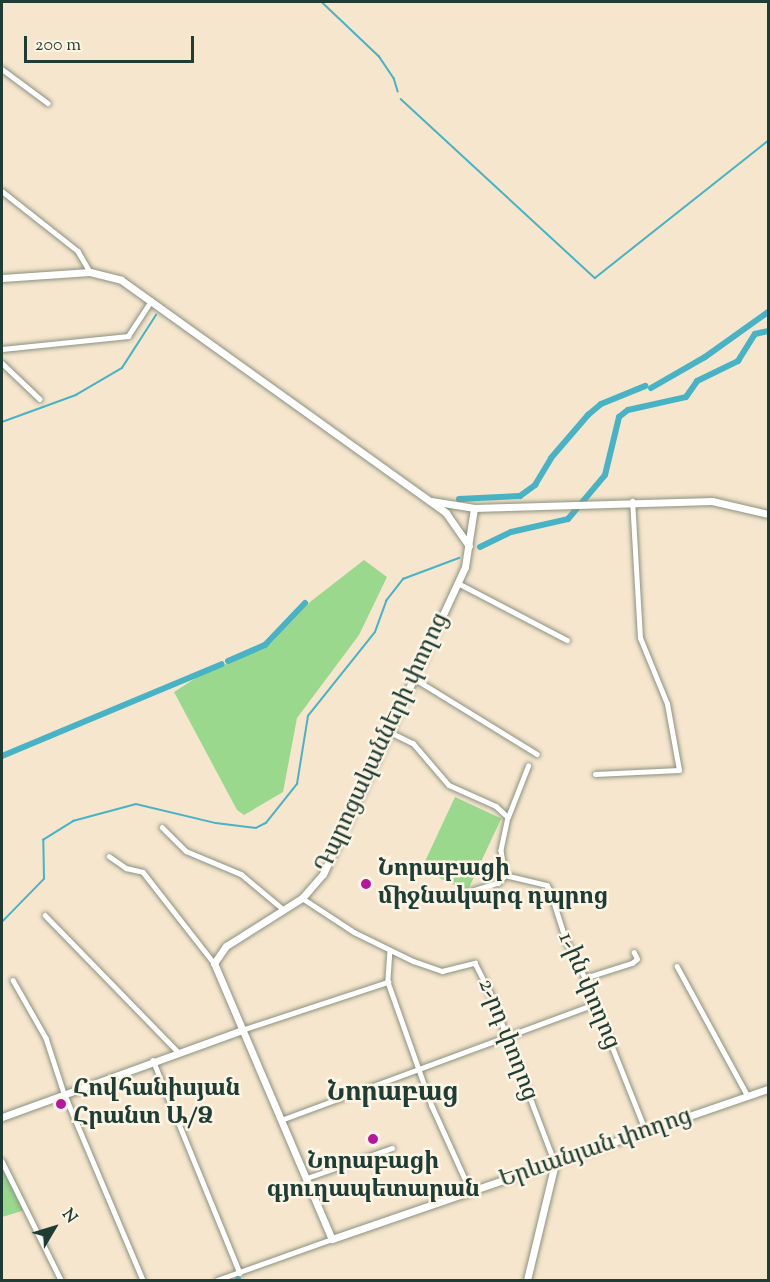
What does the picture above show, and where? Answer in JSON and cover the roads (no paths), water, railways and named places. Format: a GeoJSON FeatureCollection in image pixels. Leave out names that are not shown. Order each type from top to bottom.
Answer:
{"type":"FeatureCollection","features":[{"type":"Feature","properties":{"kind":"main road"},"geometry":{"type":"LineString","coordinates":[[2,278],[90,272],[121,280],[446,513],[470,546]]}},
{"type":"Feature","properties":{"kind":"main road"},"geometry":{"type":"LineString","coordinates":[[428,500],[474,507],[632,501],[712,501],[768,514]]}},
{"type":"Feature","properties":{"kind":"main road","name":"Դպրոցականների փողոց"},"geometry":{"type":"LineString","coordinates":[[214,963],[226,946],[302,898],[323,874],[415,679],[457,583],[470,546],[474,507]]}},
{"type":"Feature","properties":{"kind":"main road"},"geometry":{"type":"LineString","coordinates":[[214,963],[332,1239]]}},
{"type":"Feature","properties":{"kind":"main road"},"geometry":{"type":"LineString","coordinates":[[2,1117],[153,1060],[242,1030]]}},
{"type":"Feature","properties":{"kind":"main road","name":"Երևանյան փողոց"},"geometry":{"type":"LineString","coordinates":[[332,1239],[768,1089]]}},
{"type":"Feature","properties":{"kind":"main road"},"geometry":{"type":"LineString","coordinates":[[527,1281],[555,1163]]}},
{"type":"Feature","properties":{"kind":"street"},"geometry":{"type":"LineString","coordinates":[[2,69],[48,103]]}},
{"type":"Feature","properties":{"kind":"street"},"geometry":{"type":"LineString","coordinates":[[2,191],[78,251],[90,272]]}},
{"type":"Feature","properties":{"kind":"street"},"geometry":{"type":"LineString","coordinates":[[2,348],[128,336],[151,301]]}},
{"type":"Feature","properties":{"kind":"street"},"geometry":{"type":"LineString","coordinates":[[2,363],[40,399]]}},
{"type":"Feature","properties":{"kind":"street"},"geometry":{"type":"LineString","coordinates":[[595,774],[679,770],[667,704],[640,638],[632,501]]}},
{"type":"Feature","properties":{"kind":"street"},"geometry":{"type":"LineString","coordinates":[[457,583],[567,640]]}},
{"type":"Feature","properties":{"kind":"street"},"geometry":{"type":"LineString","coordinates":[[415,679],[537,754]]}},
{"type":"Feature","properties":{"kind":"street"},"geometry":{"type":"LineString","coordinates":[[390,732],[413,743],[449,785],[496,806],[508,817]]}},
{"type":"Feature","properties":{"kind":"street"},"geometry":{"type":"LineString","coordinates":[[471,891],[498,883],[505,875],[501,850],[508,817],[528,766]]}},
{"type":"Feature","properties":{"kind":"street"},"geometry":{"type":"LineString","coordinates":[[162,827],[186,850],[241,874],[284,910]]}},
{"type":"Feature","properties":{"kind":"street"},"geometry":{"type":"LineString","coordinates":[[109,856],[126,868],[143,872],[214,963]]}},
{"type":"Feature","properties":{"kind":"street","name":"1-ին փողոց"},"geometry":{"type":"LineString","coordinates":[[505,875],[547,885],[566,940],[585,978],[646,1131]]}},
{"type":"Feature","properties":{"kind":"street","name":"2-րդ փողոց"},"geometry":{"type":"LineString","coordinates":[[302,898],[390,950],[442,971],[475,963],[490,992],[505,1037],[555,1163]]}},
{"type":"Feature","properties":{"kind":"street"},"geometry":{"type":"LineString","coordinates":[[45,915],[178,1052]]}},
{"type":"Feature","properties":{"kind":"street"},"geometry":{"type":"LineString","coordinates":[[390,950],[388,982],[418,1068],[471,1192]]}},
{"type":"Feature","properties":{"kind":"street"},"geometry":{"type":"LineString","coordinates":[[585,978],[632,963],[637,959],[633,953]]}},
{"type":"Feature","properties":{"kind":"street"},"geometry":{"type":"LineString","coordinates":[[677,966],[748,1096]]}},
{"type":"Feature","properties":{"kind":"street"},"geometry":{"type":"LineString","coordinates":[[13,980],[46,1038],[64,1093],[143,1281]]}},
{"type":"Feature","properties":{"kind":"street"},"geometry":{"type":"LineString","coordinates":[[242,1030],[388,982]]}},
{"type":"Feature","properties":{"kind":"street"},"geometry":{"type":"LineString","coordinates":[[281,1120],[595,1004]]}},
{"type":"Feature","properties":{"kind":"street"},"geometry":{"type":"LineString","coordinates":[[153,1060],[240,1273]]}},
{"type":"Feature","properties":{"kind":"street"},"geometry":{"type":"LineString","coordinates":[[307,1178],[392,1148]]}},
{"type":"Feature","properties":{"kind":"street"},"geometry":{"type":"LineString","coordinates":[[2,1161],[61,1281]]}},
{"type":"Feature","properties":{"kind":"street"},"geometry":{"type":"LineString","coordinates":[[217,1281],[332,1239]]}},
{"type":"Feature","properties":{"kind":"waterway"},"geometry":{"type":"LineString","coordinates":[[322,2],[379,56],[394,78],[398,91]]}},
{"type":"Feature","properties":{"kind":"waterway"},"geometry":{"type":"LineString","coordinates":[[401,99],[595,278],[768,141]]}},
{"type":"Feature","properties":{"kind":"waterway"},"geometry":{"type":"LineString","coordinates":[[651,388],[705,357],[768,312]]}},
{"type":"Feature","properties":{"kind":"waterway"},"geometry":{"type":"LineString","coordinates":[[2,422],[76,395],[122,368],[156,315]]}},
{"type":"Feature","properties":{"kind":"waterway"},"geometry":{"type":"LineString","coordinates":[[480,547],[511,532],[568,519],[605,475],[619,417],[628,410],[686,397],[697,381],[738,361],[755,334],[768,331]]}},
{"type":"Feature","properties":{"kind":"waterway"},"geometry":{"type":"LineString","coordinates":[[459,499],[520,496],[535,485],[551,458],[588,415],[601,404],[645,386]]}},
{"type":"Feature","properties":{"kind":"waterway"},"geometry":{"type":"LineString","coordinates":[[2,922],[44,879],[43,840],[73,821],[136,804],[216,823],[256,828],[266,823],[297,784],[308,716],[375,632],[386,601],[403,579],[459,558]]}},
{"type":"Feature","properties":{"kind":"waterway"},"geometry":{"type":"LineString","coordinates":[[228,661],[265,645],[305,603]]}},
{"type":"Feature","properties":{"kind":"waterway"},"geometry":{"type":"LineString","coordinates":[[2,756],[222,664]]}},
{"type":"Feature","properties":{"kind":"place","name":"Նորաբացի միջնակարգ դպրոց"},"geometry":{"type":"Point","coordinates":[366,884]}},
{"type":"Feature","properties":{"kind":"place","name":"Հովհանիսյան Հրանտ Ա/Ձ"},"geometry":{"type":"Point","coordinates":[61,1104]}},
{"type":"Feature","properties":{"kind":"place","name":"Նորաբացի գյուղապետարան"},"geometry":{"type":"Point","coordinates":[373,1139]}},
{"type":"Feature","properties":{"kind":"district","name":"Նորաբաց"},"geometry":{"type":"Point","coordinates":[393,1094]}}]}
